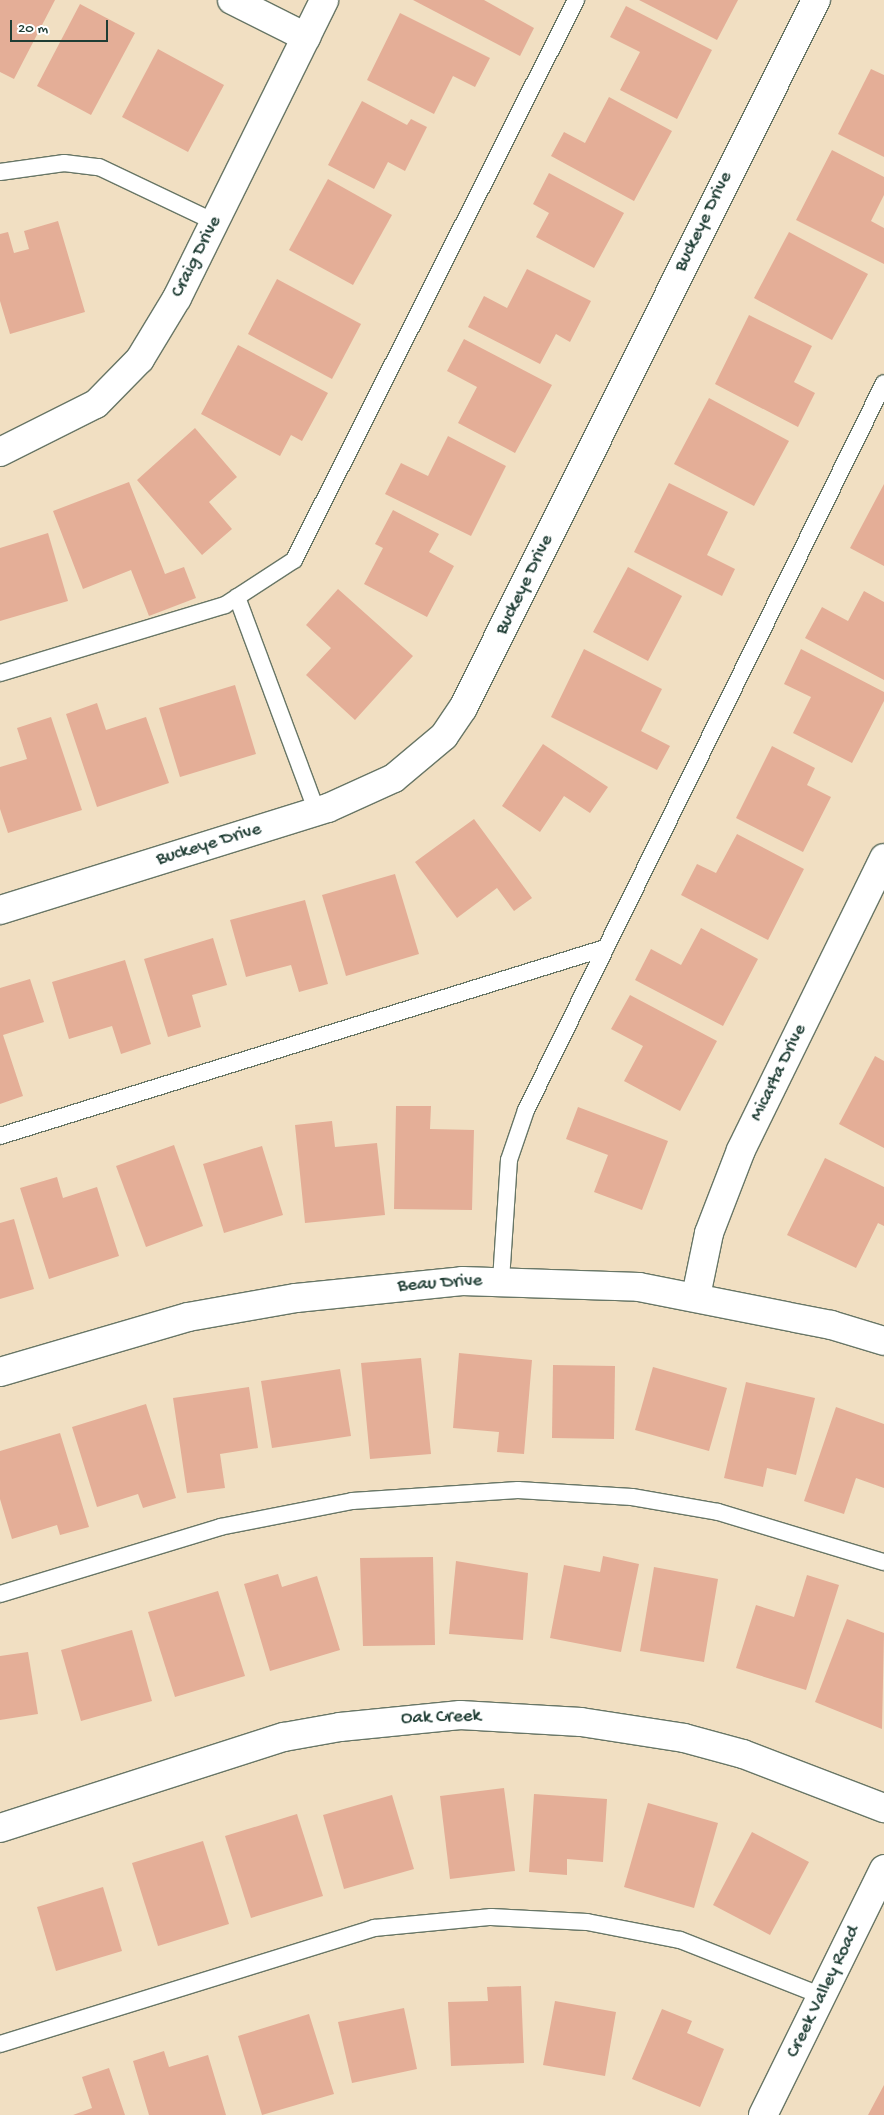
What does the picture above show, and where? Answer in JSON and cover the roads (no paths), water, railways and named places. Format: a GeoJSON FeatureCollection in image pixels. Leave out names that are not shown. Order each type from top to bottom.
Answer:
{"type":"FeatureCollection","features":[{"type":"Feature","properties":{"kind":"street"},"geometry":{"type":"LineString","coordinates":[[232,0],[306,36]]}},
{"type":"Feature","properties":{"kind":"street","name":"Craig Drive"},"geometry":{"type":"LineString","coordinates":[[0,452],[96,404],[140,358],[177,298],[324,0]]}},
{"type":"Feature","properties":{"kind":"street","name":"Buckeye Drive"},"geometry":{"type":"LineString","coordinates":[[0,910],[317,812],[394,778],[422,758],[464,708],[816,0]]}},
{"type":"Feature","properties":{"kind":"street","name":"Micarta Drive"},"geometry":{"type":"LineString","coordinates":[[696,1296],[710,1233],[741,1150],[884,858]]}},
{"type":"Feature","properties":{"kind":"street","name":"Beau Drive"},"geometry":{"type":"LineString","coordinates":[[0,1372],[188,1317],[363,1290],[501,1280],[584,1282],[696,1296],[884,1341]]}},
{"type":"Feature","properties":{"kind":"street","name":"Oak Creek"},"geometry":{"type":"LineString","coordinates":[[0,1828],[284,1738],[340,1727],[460,1715],[582,1722],[684,1738],[743,1754],[884,1808]]}},
{"type":"Feature","properties":{"kind":"street","name":"Creek Valley Road"},"geometry":{"type":"LineString","coordinates":[[763,2115],[884,1869]]}},
{"type":"Feature","properties":{"kind":"lane"},"geometry":{"type":"LineString","coordinates":[[0,673],[225,605],[294,560],[576,0]]}},
{"type":"Feature","properties":{"kind":"lane"},"geometry":{"type":"LineString","coordinates":[[0,172],[64,163],[99,167],[215,222]]}},
{"type":"Feature","properties":{"kind":"lane"},"geometry":{"type":"LineString","coordinates":[[501,1280],[509,1160],[526,1110],[884,383]]}},
{"type":"Feature","properties":{"kind":"lane"},"geometry":{"type":"LineString","coordinates":[[237,597],[317,812]]}},
{"type":"Feature","properties":{"kind":"lane"},"geometry":{"type":"LineString","coordinates":[[0,1136],[605,948]]}},
{"type":"Feature","properties":{"kind":"lane"},"geometry":{"type":"LineString","coordinates":[[0,1594],[220,1527],[352,1501],[518,1490],[632,1497],[718,1512],[884,1562]]}},
{"type":"Feature","properties":{"kind":"lane"},"geometry":{"type":"LineString","coordinates":[[0,2044],[374,1928],[491,1917],[587,1922],[680,1940],[822,1996]]}}]}
